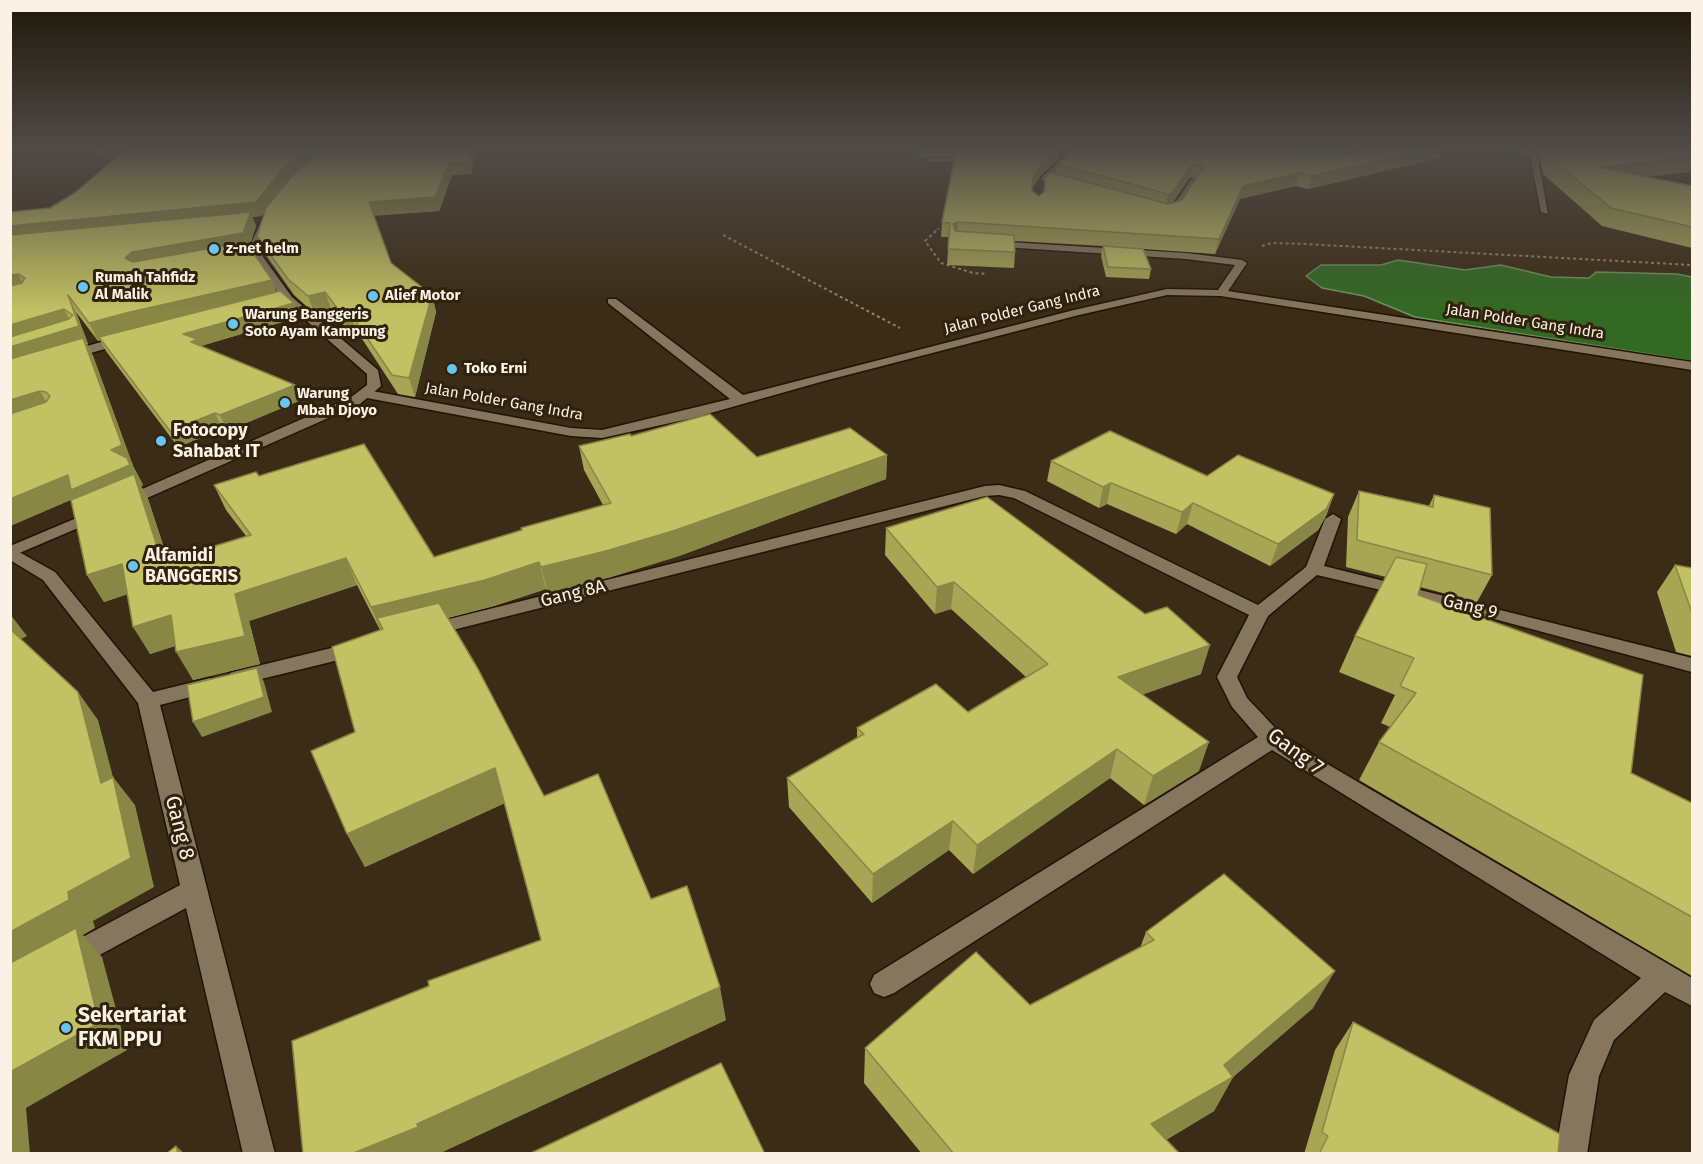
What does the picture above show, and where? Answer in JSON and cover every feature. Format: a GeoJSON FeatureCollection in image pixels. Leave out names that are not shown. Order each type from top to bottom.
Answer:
{"type":"FeatureCollection","features":[{"type":"Feature","properties":{"kind":"street"},"geometry":{"type":"LineString","coordinates":[[1156,212],[1174,211],[1179,203]]}},
{"type":"Feature","properties":{"kind":"street"},"geometry":{"type":"LineString","coordinates":[[1544,203],[1545,212]]}},
{"type":"Feature","properties":{"kind":"street"},"geometry":{"type":"LineString","coordinates":[[10,552],[355,401],[367,394],[374,386],[374,373],[283,300],[251,253],[257,241],[259,222],[278,204]]}},
{"type":"Feature","properties":{"kind":"street"},"geometry":{"type":"LineString","coordinates":[[981,243],[1151,253],[1242,263],[1221,293]]}},
{"type":"Feature","properties":{"kind":"street","name":"Jalan Polder Gang Indra"},"geometry":{"type":"LineString","coordinates":[[367,394],[589,434],[618,432],[1154,294],[1221,293],[1692,366]]}},
{"type":"Feature","properties":{"kind":"street"},"geometry":{"type":"LineString","coordinates":[[612,301],[740,400]]}},
{"type":"Feature","properties":{"kind":"street"},"geometry":{"type":"LineString","coordinates":[[49,362],[139,335]]}},
{"type":"Feature","properties":{"kind":"street","name":"Gang 8A"},"geometry":{"type":"LineString","coordinates":[[416,634],[999,490],[1019,494],[1044,505],[1260,613]]}},
{"type":"Feature","properties":{"kind":"street"},"geometry":{"type":"LineString","coordinates":[[1260,613],[1314,569],[1333,519]]}},
{"type":"Feature","properties":{"kind":"street","name":"Gang 8"},"geometry":{"type":"LineString","coordinates":[[10,552],[49,576],[148,701],[259,1154]]}},
{"type":"Feature","properties":{"kind":"street","name":"Gang 9"},"geometry":{"type":"LineString","coordinates":[[1314,569],[1424,595],[1692,665]]}},
{"type":"Feature","properties":{"kind":"street","name":"Gang 7"},"geometry":{"type":"LineString","coordinates":[[1260,613],[1227,677],[1239,702],[1272,739],[1321,771],[1692,993]]}},
{"type":"Feature","properties":{"kind":"street"},"geometry":{"type":"LineString","coordinates":[[148,701],[369,645]]}},
{"type":"Feature","properties":{"kind":"street"},"geometry":{"type":"LineString","coordinates":[[884,984],[1272,739]]}},
{"type":"Feature","properties":{"kind":"street"},"geometry":{"type":"LineString","coordinates":[[51,969],[195,890]]}},
{"type":"Feature","properties":{"kind":"street"},"geometry":{"type":"LineString","coordinates":[[1571,1154],[1584,1075],[1604,1030],[1664,975]]}},
{"type":"Feature","properties":{"kind":"path"},"geometry":{"type":"LineString","coordinates":[[723,235],[939,348]]}},
{"type":"Feature","properties":{"kind":"path"},"geometry":{"type":"LineString","coordinates":[[1242,263],[1253,249],[1272,243],[1692,265]]}},
{"type":"Feature","properties":{"kind":"shaded area"},"geometry":{"type":"Polygon","coordinates":[[[1398,260],[1465,270],[1501,265],[1551,277],[1589,278],[1596,272],[1677,274],[1692,277],[1692,361],[1415,317],[1364,296],[1322,288],[1306,276],[1321,265],[1381,265],[1398,260]]]}},
{"type":"Feature","properties":{"kind":"building"},"geometry":{"type":"Polygon","coordinates":[[[58,203],[242,203],[10,226],[10,212],[50,208],[58,203]]]}},
{"type":"Feature","properties":{"kind":"building"},"geometry":{"type":"Polygon","coordinates":[[[270,203],[369,203],[391,263],[432,295],[409,378],[392,375],[349,311],[341,313],[325,292],[308,296],[288,279],[257,236],[266,208],[270,203]]]}},
{"type":"Feature","properties":{"kind":"building"},"geometry":{"type":"Polygon","coordinates":[[[946,203],[1235,203],[1219,239],[958,222],[953,224],[955,231],[1014,235],[1015,252],[948,249],[950,223],[942,222],[946,203]]]}},
{"type":"Feature","properties":{"kind":"building"},"geometry":{"type":"Polygon","coordinates":[[[1605,203],[1692,203],[1692,227],[1611,208],[1605,203]]]}},
{"type":"Feature","properties":{"kind":"building"},"geometry":{"type":"Polygon","coordinates":[[[251,212],[243,233],[132,252],[125,258],[133,262],[246,242],[272,280],[89,323],[68,295],[79,326],[10,347],[10,337],[69,319],[73,315],[64,309],[10,325],[10,286],[22,283],[25,278],[18,274],[10,275],[10,235],[251,212]]]}},
{"type":"Feature","properties":{"kind":"building"},"geometry":{"type":"Polygon","coordinates":[[[1103,246],[1143,249],[1151,269],[1108,267],[1103,246]]]}},
{"type":"Feature","properties":{"kind":"building"},"geometry":{"type":"Polygon","coordinates":[[[280,291],[294,303],[183,334],[197,339],[191,342],[295,385],[220,415],[215,413],[170,431],[99,337],[280,291]]]}},
{"type":"Feature","properties":{"kind":"building"},"geometry":{"type":"Polygon","coordinates":[[[83,338],[122,445],[111,450],[127,458],[132,464],[71,490],[68,475],[10,499],[10,414],[46,402],[50,396],[40,391],[10,400],[10,359],[83,338]]]}},
{"type":"Feature","properties":{"kind":"building"},"geometry":{"type":"Polygon","coordinates":[[[710,414],[757,457],[850,428],[887,455],[676,530],[606,551],[541,567],[539,562],[485,580],[371,607],[346,558],[235,594],[245,636],[176,652],[171,615],[133,627],[122,564],[87,575],[71,500],[134,474],[162,562],[251,535],[214,485],[256,472],[259,476],[364,444],[434,557],[522,530],[521,528],[611,503],[579,446],[630,434],[631,436],[710,414]]]}},
{"type":"Feature","properties":{"kind":"building"},"geometry":{"type":"Polygon","coordinates":[[[1110,431],[1207,476],[1238,455],[1334,494],[1326,509],[1278,544],[1193,503],[1182,512],[1111,483],[1103,487],[1051,461],[1110,431]]]}},
{"type":"Feature","properties":{"kind":"building"},"geometry":{"type":"Polygon","coordinates":[[[1359,491],[1433,507],[1434,495],[1490,508],[1492,575],[1357,540],[1359,491]]]}},
{"type":"Feature","properties":{"kind":"building"},"geometry":{"type":"Polygon","coordinates":[[[987,497],[1145,614],[1167,607],[1210,645],[1118,677],[1209,742],[1153,776],[1117,749],[977,845],[953,821],[873,874],[787,778],[864,734],[857,728],[936,684],[968,712],[1048,664],[954,582],[937,587],[886,528],[987,497]]]}},
{"type":"Feature","properties":{"kind":"building"},"geometry":{"type":"Polygon","coordinates":[[[1396,557],[1427,564],[1418,595],[1643,675],[1631,773],[1692,803],[1692,917],[1379,742],[1416,693],[1400,686],[1414,658],[1355,636],[1396,557]]]}},
{"type":"Feature","properties":{"kind":"building"},"geometry":{"type":"Polygon","coordinates":[[[1675,565],[1692,568],[1692,613],[1675,565]]]}},
{"type":"Feature","properties":{"kind":"building"},"geometry":{"type":"Polygon","coordinates":[[[439,603],[478,669],[544,796],[598,774],[651,899],[687,886],[720,987],[417,1124],[418,1127],[351,1154],[303,1154],[292,1041],[429,986],[428,981],[541,940],[495,768],[347,834],[311,751],[355,732],[332,647],[383,629],[377,618],[439,603]]]}},
{"type":"Feature","properties":{"kind":"building"},"geometry":{"type":"Polygon","coordinates":[[[10,629],[78,692],[101,783],[113,777],[131,858],[68,892],[69,900],[10,932],[10,629]]]}},
{"type":"Feature","properties":{"kind":"building"},"geometry":{"type":"Polygon","coordinates":[[[257,668],[264,697],[193,722],[187,685],[257,668]]]}},
{"type":"Feature","properties":{"kind":"building"},"geometry":{"type":"Polygon","coordinates":[[[1224,874],[1335,971],[1224,1065],[1233,1077],[1151,1124],[1180,1154],[954,1154],[865,1048],[976,952],[1030,1005],[1154,940],[1146,932],[1224,874]]]}},
{"type":"Feature","properties":{"kind":"building"},"geometry":{"type":"Polygon","coordinates":[[[76,928],[99,1023],[10,1072],[10,963],[76,928]]]}},
{"type":"Feature","properties":{"kind":"building"},"geometry":{"type":"Polygon","coordinates":[[[1353,1022],[1560,1134],[1558,1154],[1319,1154],[1328,1136],[1322,1132],[1353,1022]]]}},
{"type":"Feature","properties":{"kind":"building"},"geometry":{"type":"Polygon","coordinates":[[[721,1063],[765,1154],[529,1154],[721,1063]]]}},
{"type":"Feature","properties":{"kind":"building"},"geometry":{"type":"Polygon","coordinates":[[[176,1146],[178,1154],[166,1154],[176,1146]]]}},
{"type":"Feature","properties":{"kind":"place","name":"z-net helm"},"geometry":{"type":"Point","coordinates":[214,249]}},
{"type":"Feature","properties":{"kind":"place","name":"Rumah Tahfidz Al Malik"},"geometry":{"type":"Point","coordinates":[83,287]}},
{"type":"Feature","properties":{"kind":"place","name":"Alief Motor"},"geometry":{"type":"Point","coordinates":[373,296]}},
{"type":"Feature","properties":{"kind":"place","name":"Warung Banggeris Soto Ayam Kampung"},"geometry":{"type":"Point","coordinates":[233,324]}},
{"type":"Feature","properties":{"kind":"place","name":"Toko Erni"},"geometry":{"type":"Point","coordinates":[452,369]}},
{"type":"Feature","properties":{"kind":"place","name":"Warung Mbah Djoyo"},"geometry":{"type":"Point","coordinates":[285,403]}},
{"type":"Feature","properties":{"kind":"place","name":"Fotocopy Sahabat IT"},"geometry":{"type":"Point","coordinates":[161,441]}},
{"type":"Feature","properties":{"kind":"place","name":"Alfamidi BANGGERIS"},"geometry":{"type":"Point","coordinates":[133,566]}},
{"type":"Feature","properties":{"kind":"place","name":"Sekertariat FKM PPU"},"geometry":{"type":"Point","coordinates":[66,1028]}}]}
